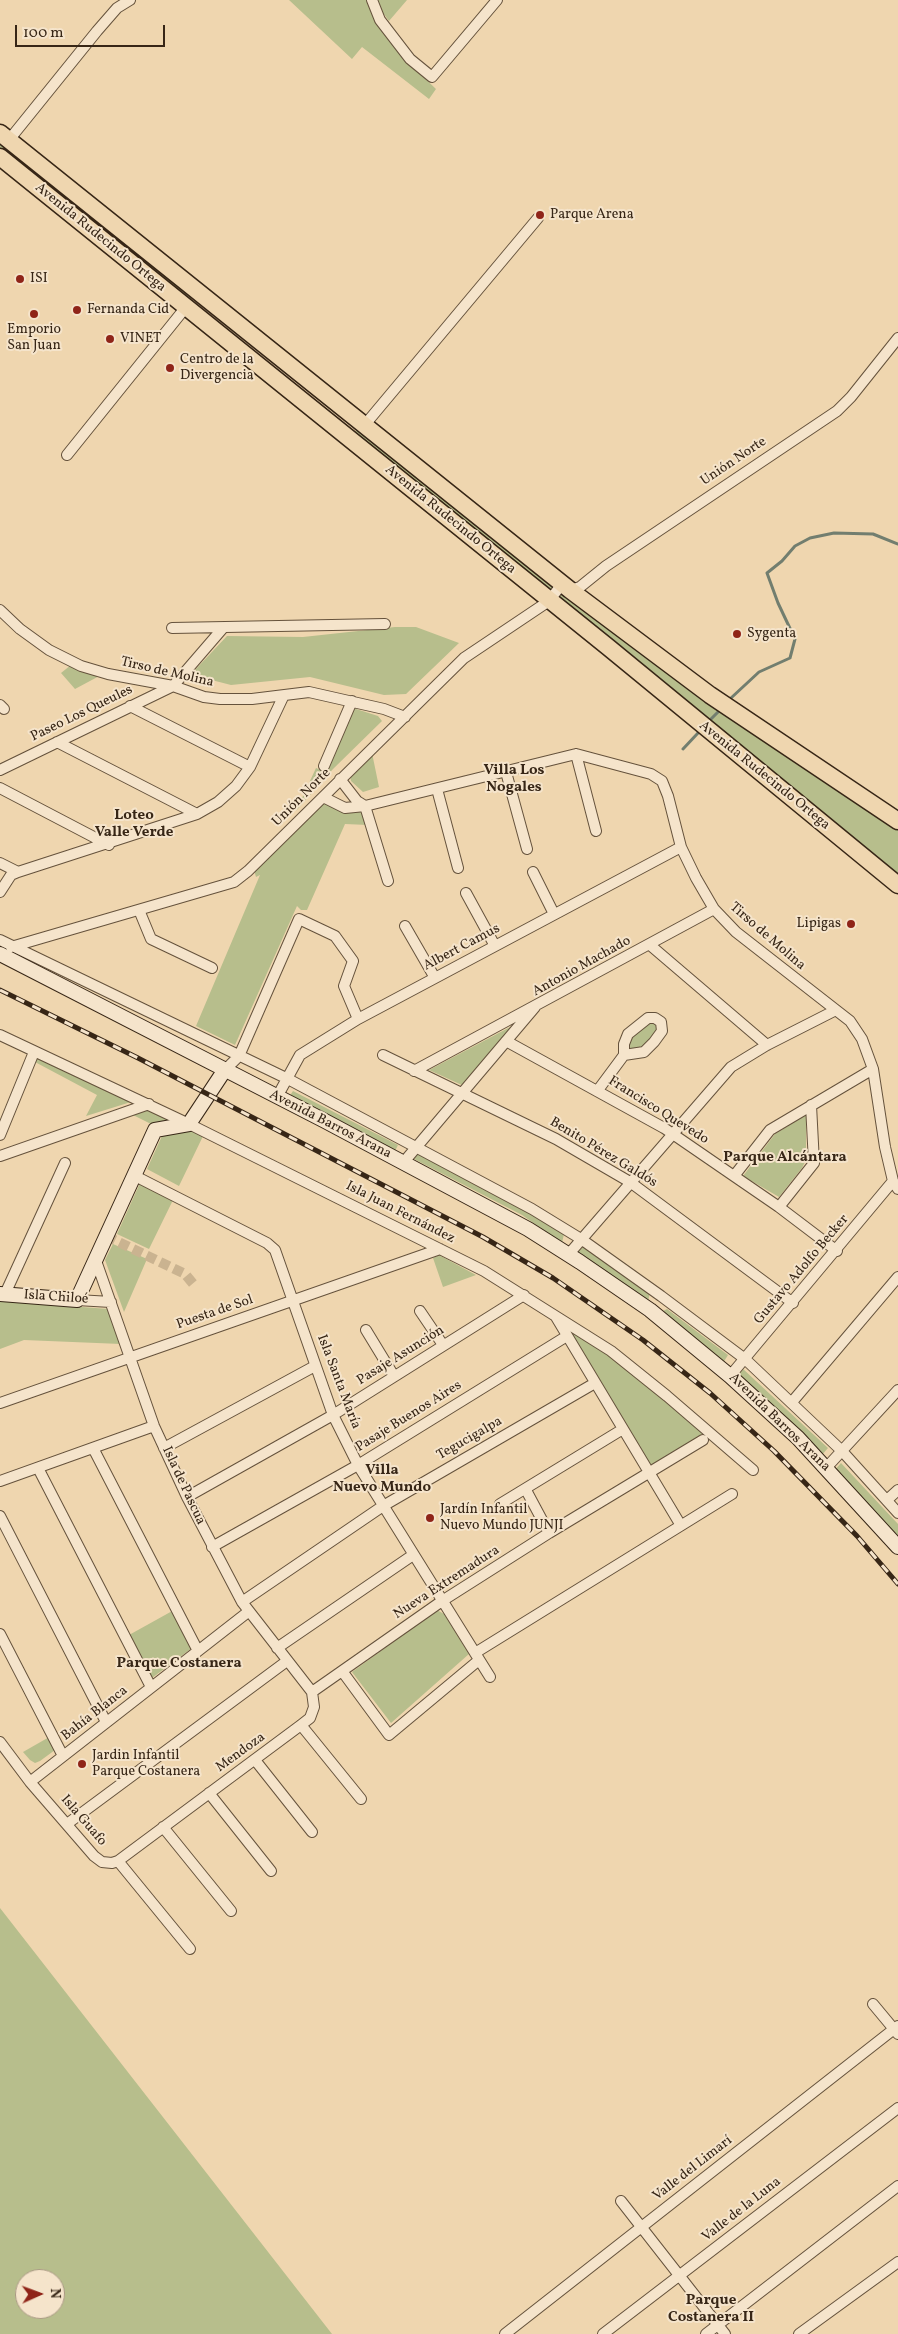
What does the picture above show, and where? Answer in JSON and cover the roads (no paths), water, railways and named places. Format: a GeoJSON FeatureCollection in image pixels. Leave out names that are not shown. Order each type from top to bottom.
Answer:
{"type":"FeatureCollection","features":[{"type":"Feature","properties":{"kind":"main road","name":"Avenida Rudecindo Ortega"},"geometry":{"type":"LineString","coordinates":[[4,136],[363,427],[566,587],[710,695],[898,821]]}},
{"type":"Feature","properties":{"kind":"main road","name":"Avenida Rudecindo Ortega"},"geometry":{"type":"LineString","coordinates":[[0,157],[898,885]]}},
{"type":"Feature","properties":{"kind":"main road"},"geometry":{"type":"LineString","coordinates":[[186,307],[221,312]]}},
{"type":"Feature","properties":{"kind":"main road"},"geometry":{"type":"LineString","coordinates":[[326,421],[343,428],[363,427]]}},
{"type":"Feature","properties":{"kind":"main road","name":"Avenida Barros Arana"},"geometry":{"type":"LineString","coordinates":[[0,943],[13,961],[528,1229],[650,1310],[730,1376],[798,1438],[898,1547]]}},
{"type":"Feature","properties":{"kind":"main road"},"geometry":{"type":"LineString","coordinates":[[77,1300],[155,1130],[190,1124],[224,1071]]}},
{"type":"Feature","properties":{"kind":"main road","name":"Isla Chiloé"},"geometry":{"type":"LineString","coordinates":[[2,1294],[77,1300]]}},
{"type":"Feature","properties":{"kind":"street"},"geometry":{"type":"LineString","coordinates":[[4,136],[13,135],[97,30],[117,8],[130,0]]}},
{"type":"Feature","properties":{"kind":"street"},"geometry":{"type":"LineString","coordinates":[[372,0],[380,20],[404,51],[432,77],[496,0]]}},
{"type":"Feature","properties":{"kind":"street"},"geometry":{"type":"LineString","coordinates":[[363,427],[538,218]]}},
{"type":"Feature","properties":{"kind":"street"},"geometry":{"type":"LineString","coordinates":[[67,455],[186,307]]}},
{"type":"Feature","properties":{"kind":"street","name":"Unión Norte"},"geometry":{"type":"LineString","coordinates":[[14,947],[234,882],[324,797],[340,779],[464,658],[549,601],[566,587],[580,587],[687,510],[837,411],[851,397],[898,338]]}},
{"type":"Feature","properties":{"kind":"street","name":"Tirso de Molina"},"geometry":{"type":"LineString","coordinates":[[0,610],[34,640],[81,666],[108,674],[173,686],[220,699],[309,692],[352,701],[405,717]]}},
{"type":"Feature","properties":{"kind":"street"},"geometry":{"type":"LineString","coordinates":[[172,628],[385,624]]}},
{"type":"Feature","properties":{"kind":"street","name":"Paseo Los Queules"},"geometry":{"type":"LineString","coordinates":[[0,770],[173,686],[224,628]]}},
{"type":"Feature","properties":{"kind":"street"},"geometry":{"type":"LineString","coordinates":[[0,892],[12,875],[18,872],[197,814],[228,794],[250,767],[284,695]]}},
{"type":"Feature","properties":{"kind":"street"},"geometry":{"type":"LineString","coordinates":[[324,766],[352,701]]}},
{"type":"Feature","properties":{"kind":"street"},"geometry":{"type":"LineString","coordinates":[[130,706],[250,767]]}},
{"type":"Feature","properties":{"kind":"street"},"geometry":{"type":"LineString","coordinates":[[57,742],[197,814]]}},
{"type":"Feature","properties":{"kind":"street"},"geometry":{"type":"LineString","coordinates":[[576,754],[596,831]]}},
{"type":"Feature","properties":{"kind":"street","name":"Tirso de Molina"},"geometry":{"type":"LineString","coordinates":[[324,797],[345,808],[365,806],[437,790],[576,754],[650,774],[662,781],[682,847],[696,878],[714,908],[736,932],[850,1021],[862,1039],[873,1069],[896,1185]]}},
{"type":"Feature","properties":{"kind":"street"},"geometry":{"type":"LineString","coordinates":[[506,772],[527,849]]}},
{"type":"Feature","properties":{"kind":"street"},"geometry":{"type":"LineString","coordinates":[[340,779],[358,801],[365,806],[388,881]]}},
{"type":"Feature","properties":{"kind":"street"},"geometry":{"type":"LineString","coordinates":[[0,788],[108,844]]}},
{"type":"Feature","properties":{"kind":"street"},"geometry":{"type":"LineString","coordinates":[[437,790],[458,868]]}},
{"type":"Feature","properties":{"kind":"street","name":"Albert Camus"},"geometry":{"type":"LineString","coordinates":[[277,1097],[300,1055],[358,1018],[682,847]]}},
{"type":"Feature","properties":{"kind":"street"},"geometry":{"type":"LineString","coordinates":[[0,863],[18,872]]}},
{"type":"Feature","properties":{"kind":"street"},"geometry":{"type":"LineString","coordinates":[[533,872],[554,914]]}},
{"type":"Feature","properties":{"kind":"street"},"geometry":{"type":"LineString","coordinates":[[466,893],[495,946]]}},
{"type":"Feature","properties":{"kind":"street","name":"Antonio Machado"},"geometry":{"type":"LineString","coordinates":[[403,1163],[540,1002],[650,945],[714,908]]}},
{"type":"Feature","properties":{"kind":"street"},"geometry":{"type":"LineString","coordinates":[[139,910],[151,939],[212,968]]}},
{"type":"Feature","properties":{"kind":"street"},"geometry":{"type":"LineString","coordinates":[[224,1071],[239,1056],[299,918],[335,936],[353,961],[344,986],[358,1018]]}},
{"type":"Feature","properties":{"kind":"street"},"geometry":{"type":"LineString","coordinates":[[405,926],[435,978]]}},
{"type":"Feature","properties":{"kind":"street"},"geometry":{"type":"LineString","coordinates":[[38,939],[39,954],[44,962]]}},
{"type":"Feature","properties":{"kind":"street","name":"Avenida Barros Arana"},"geometry":{"type":"LineString","coordinates":[[0,943],[14,947],[288,1079],[532,1209],[581,1239],[745,1359],[842,1451],[898,1512]]}},
{"type":"Feature","properties":{"kind":"street"},"geometry":{"type":"LineString","coordinates":[[650,945],[766,1045]]}},
{"type":"Feature","properties":{"kind":"street"},"geometry":{"type":"LineString","coordinates":[[13,961],[14,947]]}},
{"type":"Feature","properties":{"kind":"street"},"geometry":{"type":"LineString","coordinates":[[414,1071],[540,1002]]}},
{"type":"Feature","properties":{"kind":"street"},"geometry":{"type":"LineString","coordinates":[[568,1255],[731,1067],[766,1045],[834,1010]]}},
{"type":"Feature","properties":{"kind":"street","name":"Isla Juan Fernández"},"geometry":{"type":"LineString","coordinates":[[0,1035],[149,1104],[346,1200],[484,1271],[611,1351],[667,1396],[752,1470]]}},
{"type":"Feature","properties":{"kind":"street","name":"Francisco Quevedo"},"geometry":{"type":"LineString","coordinates":[[506,1042],[598,1090],[674,1135],[779,1207],[837,1251]]}},
{"type":"Feature","properties":{"kind":"street"},"geometry":{"type":"LineString","coordinates":[[0,1135],[34,1052]]}},
{"type":"Feature","properties":{"kind":"street","name":"Benito Pérez Galdós"},"geometry":{"type":"LineString","coordinates":[[383,1055],[556,1139],[630,1182],[793,1303]]}},
{"type":"Feature","properties":{"kind":"street"},"geometry":{"type":"LineString","coordinates":[[598,1090],[624,1055]]}},
{"type":"Feature","properties":{"kind":"street"},"geometry":{"type":"LineString","coordinates":[[734,1176],[770,1130],[873,1069]]}},
{"type":"Feature","properties":{"kind":"street"},"geometry":{"type":"LineString","coordinates":[[0,1156],[149,1104]]}},
{"type":"Feature","properties":{"kind":"street"},"geometry":{"type":"LineString","coordinates":[[779,1207],[814,1163],[810,1105]]}},
{"type":"Feature","properties":{"kind":"street"},"geometry":{"type":"LineString","coordinates":[[2,1294],[65,1163]]}},
{"type":"Feature","properties":{"kind":"street","name":"Isla Santa María"},"geometry":{"type":"LineString","coordinates":[[135,1176],[271,1246],[279,1258],[333,1415],[358,1465],[490,1677]]}},
{"type":"Feature","properties":{"kind":"street","name":"Gustavo Adolfo Becker"},"geometry":{"type":"LineString","coordinates":[[730,1376],[896,1185]]}},
{"type":"Feature","properties":{"kind":"street","name":"Puesta de Sol"},"geometry":{"type":"LineString","coordinates":[[0,1403],[440,1249]]}},
{"type":"Feature","properties":{"kind":"street","name":"Isla de Pascua"},"geometry":{"type":"LineString","coordinates":[[95,1258],[154,1426],[212,1547],[248,1612],[312,1692]]}},
{"type":"Feature","properties":{"kind":"street"},"geometry":{"type":"LineString","coordinates":[[792,1402],[898,1277]]}},
{"type":"Feature","properties":{"kind":"street","name":"Pasaje Asunción"},"geometry":{"type":"LineString","coordinates":[[187,1496],[333,1415],[524,1295]]}},
{"type":"Feature","properties":{"kind":"street"},"geometry":{"type":"LineString","coordinates":[[650,1310],[661,1296]]}},
{"type":"Feature","properties":{"kind":"street","name":"Isla Chiloé"},"geometry":{"type":"LineString","coordinates":[[77,1300],[111,1302]]}},
{"type":"Feature","properties":{"kind":"street"},"geometry":{"type":"LineString","coordinates":[[420,1311],[443,1345]]}},
{"type":"Feature","properties":{"kind":"street"},"geometry":{"type":"LineString","coordinates":[[554,1315],[680,1524]]}},
{"type":"Feature","properties":{"kind":"street"},"geometry":{"type":"LineString","coordinates":[[366,1330],[394,1376]]}},
{"type":"Feature","properties":{"kind":"street","name":"Pasaje Buenos Aires"},"geometry":{"type":"LineString","coordinates":[[212,1547],[358,1465],[567,1336]]}},
{"type":"Feature","properties":{"kind":"street"},"geometry":{"type":"LineString","coordinates":[[164,1448],[316,1366]]}},
{"type":"Feature","properties":{"kind":"street","name":"Tegucigalpa"},"geometry":{"type":"LineString","coordinates":[[242,1602],[383,1506],[595,1382]]}},
{"type":"Feature","properties":{"kind":"street"},"geometry":{"type":"LineString","coordinates":[[826,1468],[898,1390]]}},
{"type":"Feature","properties":{"kind":"street"},"geometry":{"type":"LineString","coordinates":[[0,1481],[154,1426]]}},
{"type":"Feature","properties":{"kind":"street"},"geometry":{"type":"LineString","coordinates":[[500,1504],[526,1490],[623,1429]]}},
{"type":"Feature","properties":{"kind":"street","name":"Nueva Extremadura"},"geometry":{"type":"LineString","coordinates":[[312,1692],[442,1601],[549,1533],[703,1440]]}},
{"type":"Feature","properties":{"kind":"street"},"geometry":{"type":"LineString","coordinates":[[93,1448],[198,1650]]}},
{"type":"Feature","properties":{"kind":"street"},"geometry":{"type":"LineString","coordinates":[[38,1468],[151,1687]]}},
{"type":"Feature","properties":{"kind":"street"},"geometry":{"type":"LineString","coordinates":[[526,1490],[549,1533]]}},
{"type":"Feature","properties":{"kind":"street"},"geometry":{"type":"LineString","coordinates":[[887,1500],[898,1490]]}},
{"type":"Feature","properties":{"kind":"street"},"geometry":{"type":"LineString","coordinates":[[342,1671],[389,1735],[477,1656],[680,1524],[732,1494]]}},
{"type":"Feature","properties":{"kind":"street"},"geometry":{"type":"LineString","coordinates":[[0,1516],[106,1722]]}},
{"type":"Feature","properties":{"kind":"street"},"geometry":{"type":"LineString","coordinates":[[277,1648],[413,1555]]}},
{"type":"Feature","properties":{"kind":"street","name":"Bahía Blanca"},"geometry":{"type":"LineString","coordinates":[[30,1782],[248,1612]]}},
{"type":"Feature","properties":{"kind":"street"},"geometry":{"type":"LineString","coordinates":[[0,1634],[63,1756]]}},
{"type":"Feature","properties":{"kind":"street"},"geometry":{"type":"LineString","coordinates":[[67,1824],[287,1661]]}},
{"type":"Feature","properties":{"kind":"street","name":"Mendoza"},"geometry":{"type":"LineString","coordinates":[[118,1861],[302,1726],[313,1713],[315,1702],[312,1692]]}},
{"type":"Feature","properties":{"kind":"street"},"geometry":{"type":"LineString","coordinates":[[302,1726],[361,1799]]}},
{"type":"Feature","properties":{"kind":"street","name":"Isla Guafo"},"geometry":{"type":"LineString","coordinates":[[0,1742],[30,1782],[98,1860],[107,1863],[118,1861]]}},
{"type":"Feature","properties":{"kind":"street"},"geometry":{"type":"LineString","coordinates":[[255,1760],[312,1832]]}},
{"type":"Feature","properties":{"kind":"street"},"geometry":{"type":"LineString","coordinates":[[209,1793],[271,1871]]}},
{"type":"Feature","properties":{"kind":"street"},"geometry":{"type":"LineString","coordinates":[[163,1827],[231,1911]]}},
{"type":"Feature","properties":{"kind":"street"},"geometry":{"type":"LineString","coordinates":[[118,1861],[190,1949]]}},
{"type":"Feature","properties":{"kind":"street"},"geometry":{"type":"LineString","coordinates":[[873,2004],[897,2030]]}},
{"type":"Feature","properties":{"kind":"street","name":"Valle del Limarí"},"geometry":{"type":"LineString","coordinates":[[505,2334],[897,2030]]}},
{"type":"Feature","properties":{"kind":"street","name":"Valle de la Luna"},"geometry":{"type":"LineString","coordinates":[[603,2334],[898,2108]]}},
{"type":"Feature","properties":{"kind":"street"},"geometry":{"type":"LineString","coordinates":[[706,2334],[898,2186]]}},
{"type":"Feature","properties":{"kind":"street"},"geometry":{"type":"LineString","coordinates":[[621,2200],[725,2334]]}},
{"type":"Feature","properties":{"kind":"street"},"geometry":{"type":"LineString","coordinates":[[799,2334],[898,2262]]}},
{"type":"Feature","properties":{"kind":"waterway"},"geometry":{"type":"LineString","coordinates":[[731,698],[759,672],[790,658],[795,639],[778,603],[767,573],[782,561],[795,546],[810,538],[834,533],[873,534],[898,544]]}},
{"type":"Feature","properties":{"kind":"waterway"},"geometry":{"type":"LineString","coordinates":[[709,721],[719,711]]}},
{"type":"Feature","properties":{"kind":"waterway"},"geometry":{"type":"LineString","coordinates":[[683,749],[698,733]]}},
{"type":"Feature","properties":{"kind":"tunnel"},"geometry":{"type":"LineString","coordinates":[[106,1236],[185,1274],[195,1286]]}},
{"type":"Feature","properties":{"kind":"railway"},"geometry":{"type":"LineString","coordinates":[[0,990],[138,1058],[483,1237],[553,1278],[643,1340],[710,1393],[774,1451],[857,1536],[898,1584]]}},
{"type":"Feature","properties":{"kind":"place","name":"Parque Arena"},"geometry":{"type":"Point","coordinates":[540,215]}},
{"type":"Feature","properties":{"kind":"place","name":"ISI"},"geometry":{"type":"Point","coordinates":[20,279]}},
{"type":"Feature","properties":{"kind":"place","name":"Fernanda Cid"},"geometry":{"type":"Point","coordinates":[77,310]}},
{"type":"Feature","properties":{"kind":"place","name":"Emporio San Juan"},"geometry":{"type":"Point","coordinates":[34,314]}},
{"type":"Feature","properties":{"kind":"place","name":"VINET"},"geometry":{"type":"Point","coordinates":[110,339]}},
{"type":"Feature","properties":{"kind":"place","name":"Centro de la Divergencia"},"geometry":{"type":"Point","coordinates":[170,368]}},
{"type":"Feature","properties":{"kind":"place","name":"Sygenta"},"geometry":{"type":"Point","coordinates":[737,634]}},
{"type":"Feature","properties":{"kind":"place","name":"Lipigas"},"geometry":{"type":"Point","coordinates":[851,924]}},
{"type":"Feature","properties":{"kind":"place","name":"Jardín Infantil Nuevo Mundo JUNJI"},"geometry":{"type":"Point","coordinates":[430,1518]}},
{"type":"Feature","properties":{"kind":"place","name":"Jardin Infantil Parque Costanera"},"geometry":{"type":"Point","coordinates":[82,1764]}},
{"type":"Feature","properties":{"kind":"district","name":"Villa Los Nogales"},"geometry":{"type":"Point","coordinates":[514,780]}},
{"type":"Feature","properties":{"kind":"district","name":"Loteo Valle Verde"},"geometry":{"type":"Point","coordinates":[134,824]}},
{"type":"Feature","properties":{"kind":"district","name":"Parque Alcántara"},"geometry":{"type":"Point","coordinates":[785,1158]}},
{"type":"Feature","properties":{"kind":"district","name":"Villa Nuevo Mundo"},"geometry":{"type":"Point","coordinates":[382,1480]}},
{"type":"Feature","properties":{"kind":"district","name":"Parque Costanera"},"geometry":{"type":"Point","coordinates":[179,1664]}},
{"type":"Feature","properties":{"kind":"district","name":"Parque Costanera II"},"geometry":{"type":"Point","coordinates":[711,2310]}}]}
